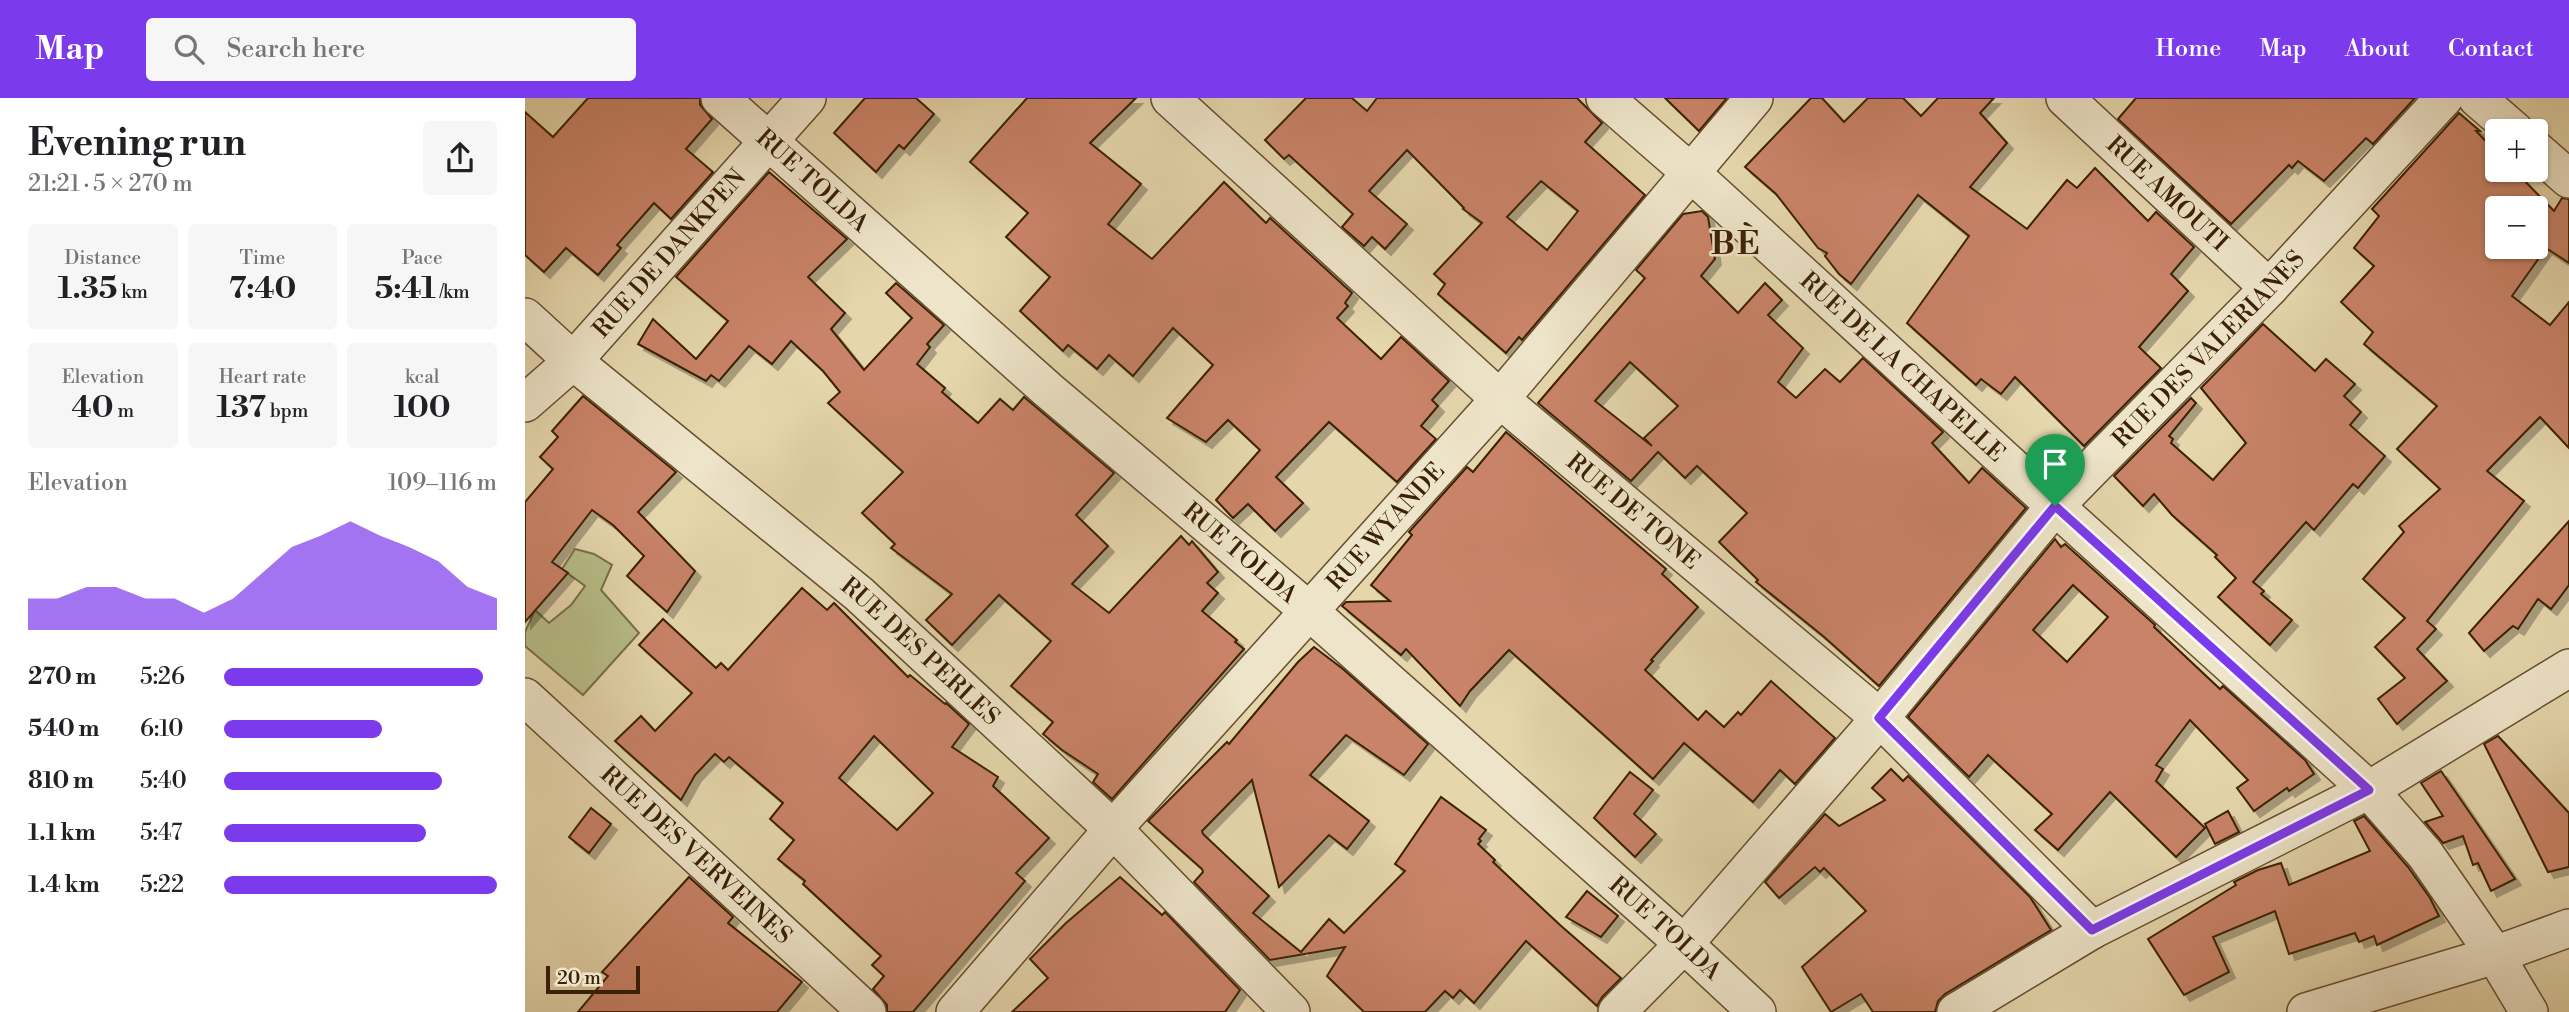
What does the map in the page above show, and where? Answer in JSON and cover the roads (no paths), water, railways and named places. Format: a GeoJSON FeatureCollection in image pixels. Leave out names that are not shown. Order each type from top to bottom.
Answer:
{"type":"FeatureCollection","features":[{"type":"Feature","properties":{"kind":"street","name":"RUE TOLDA"},"geometry":{"type":"LineString","coordinates":[[720,98],[1048,390],[1308,610],[1757,1012]]}},
{"type":"Feature","properties":{"kind":"street","name":"RUE DE DANKPEN"},"geometry":{"type":"LineString","coordinates":[[525,403],[573,361],[807,98]]}},
{"type":"Feature","properties":{"kind":"street","name":"RUE DE TONE"},"geometry":{"type":"LineString","coordinates":[[1170,98],[1500,399],[1879,718],[2092,930]]}},
{"type":"Feature","properties":{"kind":"street","name":"RUE DE LA CHAPELLE"},"geometry":{"type":"LineString","coordinates":[[1605,98],[2369,790],[2425,854],[2495,956],[2529,1012]]}},
{"type":"Feature","properties":{"kind":"street","name":"RUE WYANDE"},"geometry":{"type":"LineString","coordinates":[[955,1012],[1308,610],[1500,399],[1754,98]]}},
{"type":"Feature","properties":{"kind":"street","name":"RUE AMOUTI"},"geometry":{"type":"LineString","coordinates":[[2065,98],[2269,288]]}},
{"type":"Feature","properties":{"kind":"street","name":"RUE DES VALERIANES"},"geometry":{"type":"LineString","coordinates":[[1617,1012],[1684,944],[1879,718],[2055,506],[2269,288],[2444,98]]}},
{"type":"Feature","properties":{"kind":"street"},"geometry":{"type":"LineString","coordinates":[[2477,98],[2501,119]]}},
{"type":"Feature","properties":{"kind":"street"},"geometry":{"type":"LineString","coordinates":[[2548,160],[2569,178]]}},
{"type":"Feature","properties":{"kind":"street","name":"RUE DES PERLES"},"geometry":{"type":"LineString","coordinates":[[525,317],[573,361],[859,594],[1113,830],[1291,1012]]}},
{"type":"Feature","properties":{"kind":"street"},"geometry":{"type":"LineString","coordinates":[[1956,1012],[2092,930],[2369,790],[2569,668]]}},
{"type":"Feature","properties":{"kind":"street","name":"RUE DES VERVEINES"},"geometry":{"type":"LineString","coordinates":[[525,697],[867,1012]]}},
{"type":"Feature","properties":{"kind":"street"},"geometry":{"type":"LineString","coordinates":[[2306,1012],[2495,956],[2569,928]]}},
{"type":"Feature","properties":{"kind":"district","name":"BÈ"},"geometry":{"type":"Point","coordinates":[1736,243]}}]}
